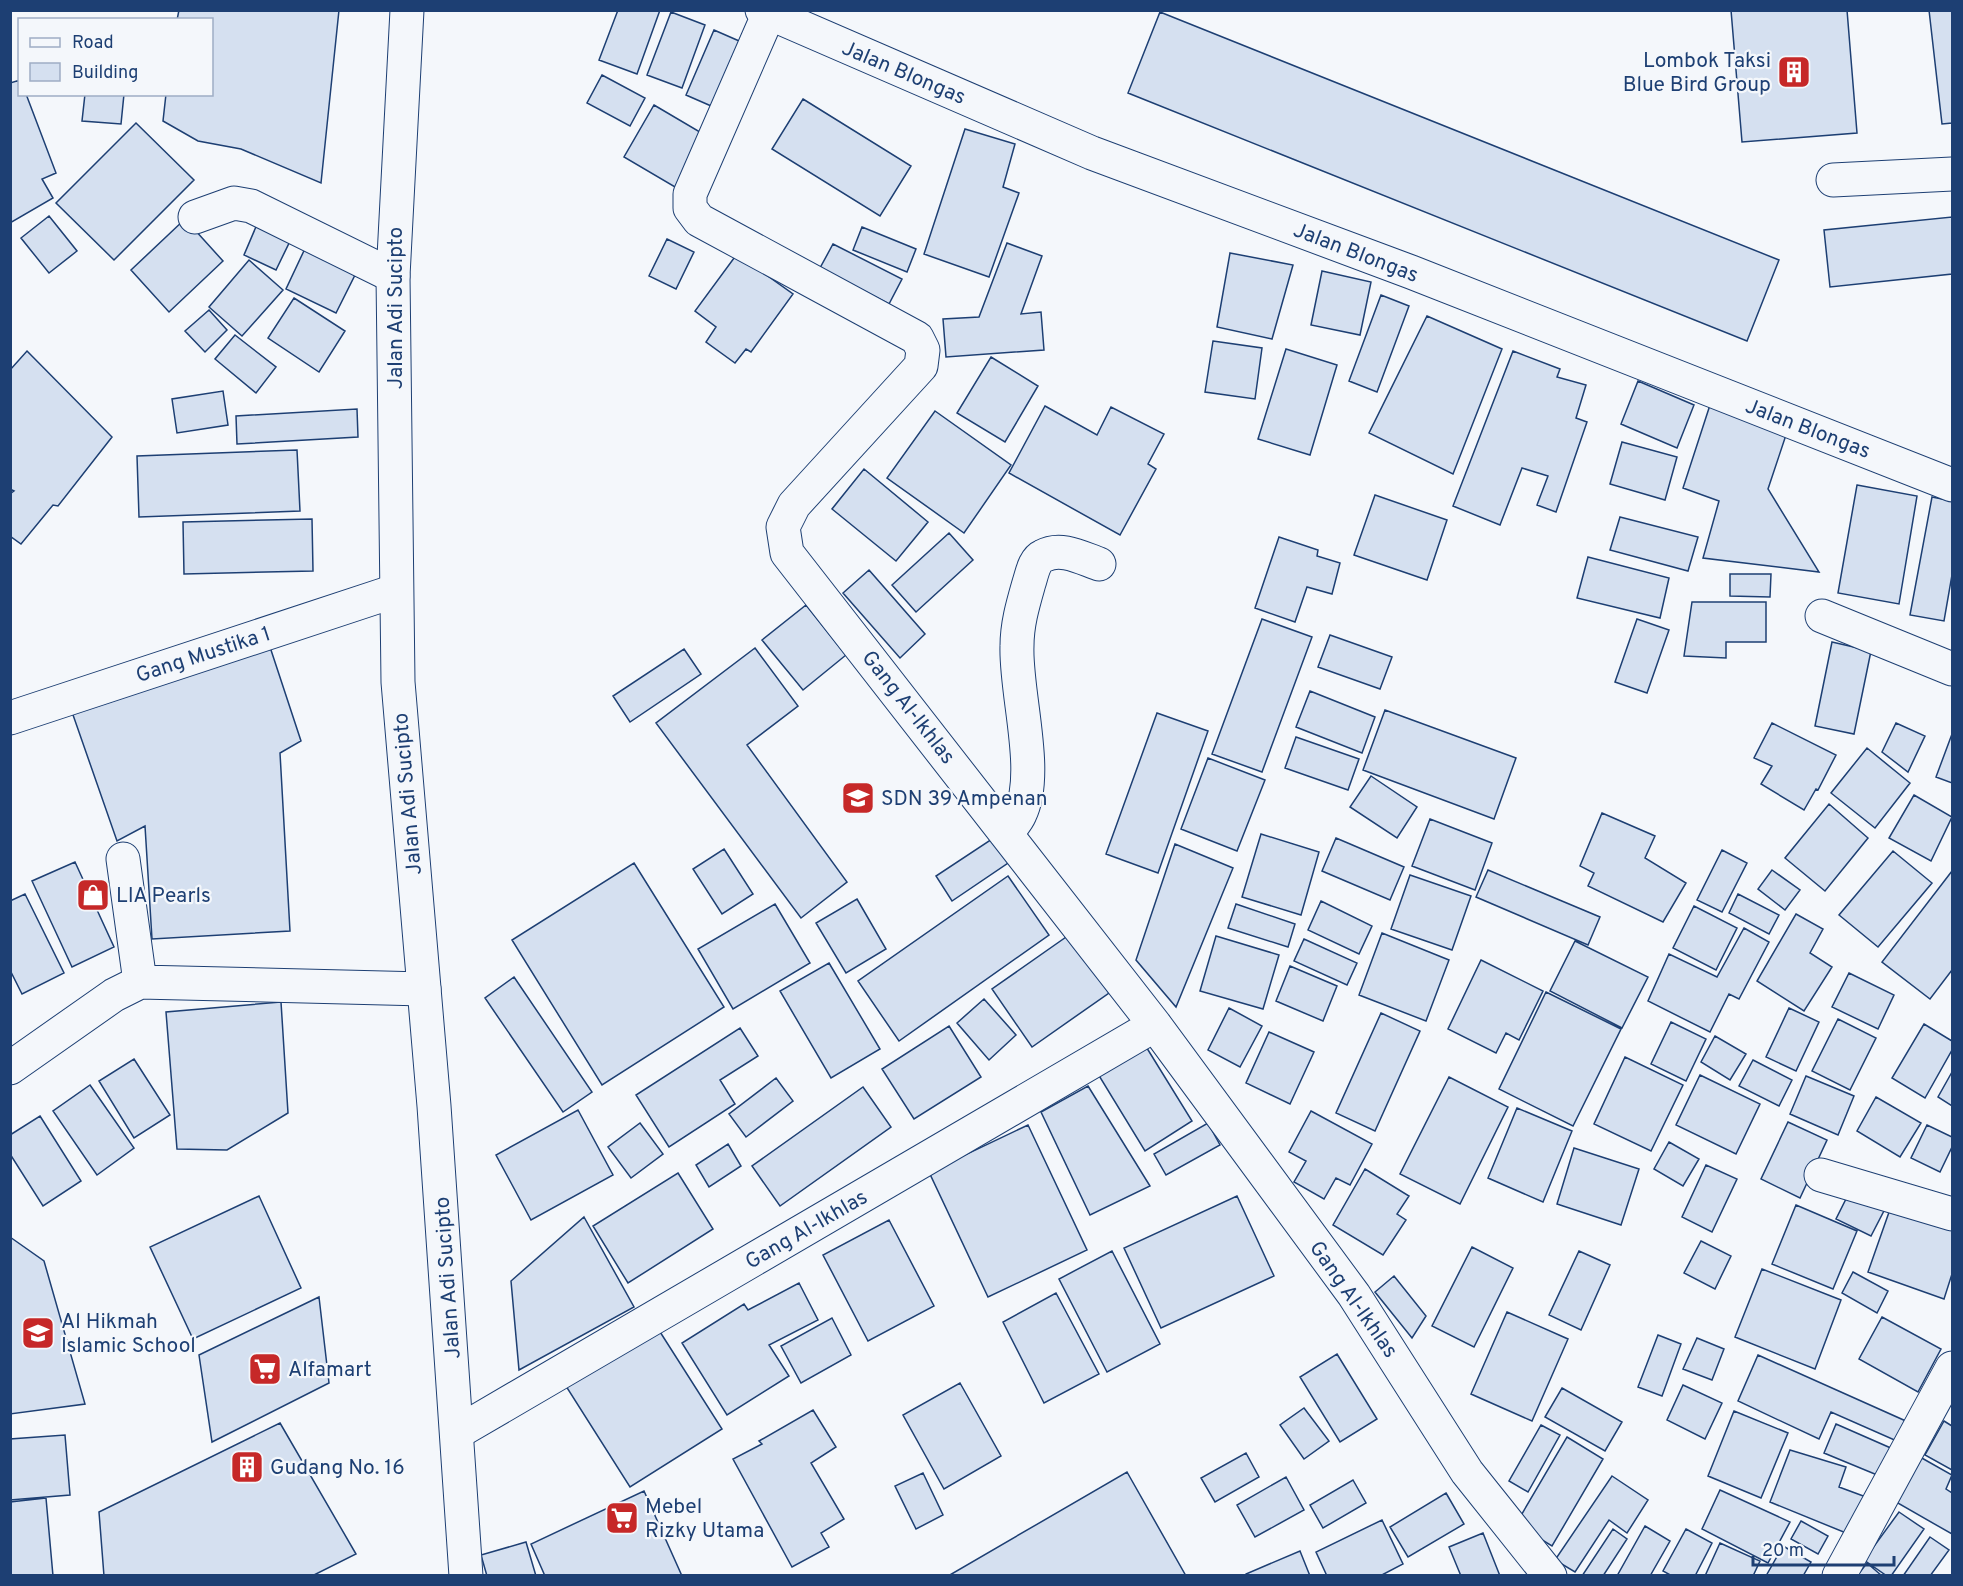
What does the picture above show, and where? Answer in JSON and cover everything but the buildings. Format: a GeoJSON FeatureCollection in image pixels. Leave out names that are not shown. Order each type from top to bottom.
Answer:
{"type":"FeatureCollection","features":[{"type":"Feature","properties":{"kind":"main road","name":"Jalan Adi Sucipto"},"geometry":{"type":"LineString","coordinates":[[407,10],[393,276],[395,591],[398,682],[458,1432],[466,1575]]}},
{"type":"Feature","properties":{"kind":"main road","name":"Jalan Blongas"},"geometry":{"type":"LineString","coordinates":[[765,12],[812,21],[1092,153],[1411,273],[1953,485]]}},
{"type":"Feature","properties":{"kind":"main road","name":"Gang Al-Ikhlas"},"geometry":{"type":"LineString","coordinates":[[765,12],[690,194],[690,208],[699,220],[917,338],[924,357],[921,366],[794,505],[783,527],[787,553],[1155,1025],[1354,1295],[1467,1472],[1542,1573]]}},
{"type":"Feature","properties":{"kind":"main road"},"geometry":{"type":"LineString","coordinates":[[1833,180],[1953,174]]}},
{"type":"Feature","properties":{"kind":"main road"},"geometry":{"type":"LineString","coordinates":[[195,217],[234,203],[251,206],[393,276]]}},
{"type":"Feature","properties":{"kind":"main road"},"geometry":{"type":"LineString","coordinates":[[1007,833],[1020,813],[1025,789],[1025,719],[1019,687],[1017,647],[1020,613],[1035,565],[1040,557],[1052,552],[1072,554],[1099,564]]}},
{"type":"Feature","properties":{"kind":"main road","name":"Gang Mustika 1"},"geometry":{"type":"LineString","coordinates":[[10,717],[395,591]]}},
{"type":"Feature","properties":{"kind":"main road"},"geometry":{"type":"LineString","coordinates":[[1822,616],[1953,669]]}},
{"type":"Feature","properties":{"kind":"main road"},"geometry":{"type":"LineString","coordinates":[[123,859],[140,982]]}},
{"type":"Feature","properties":{"kind":"main road"},"geometry":{"type":"LineString","coordinates":[[10,1068],[114,995],[140,982],[424,989]]}},
{"type":"Feature","properties":{"kind":"main road","name":"Gang Al-Ikhlas"},"geometry":{"type":"LineString","coordinates":[[458,1432],[1155,1025]]}},
{"type":"Feature","properties":{"kind":"main road"},"geometry":{"type":"LineString","coordinates":[[1821,1175],[1953,1214]]}},
{"type":"Feature","properties":{"kind":"main road"},"geometry":{"type":"LineString","coordinates":[[1839,1575],[1951,1375]]}},
{"type":"Feature","properties":{"kind":"place","name":"Lombok Taksi Blue Bird Group"},"geometry":{"type":"Point","coordinates":[1794,72]}},
{"type":"Feature","properties":{"kind":"place","name":"SDN 39 Ampenan"},"geometry":{"type":"Point","coordinates":[858,798]}},
{"type":"Feature","properties":{"kind":"place","name":"LIA Pearls"},"geometry":{"type":"Point","coordinates":[93,895]}},
{"type":"Feature","properties":{"kind":"place","name":"Al Hikmah Islamic School"},"geometry":{"type":"Point","coordinates":[38,1333]}},
{"type":"Feature","properties":{"kind":"place","name":"Alfamart"},"geometry":{"type":"Point","coordinates":[265,1369]}},
{"type":"Feature","properties":{"kind":"place","name":"Gudang No. 16"},"geometry":{"type":"Point","coordinates":[247,1467]}},
{"type":"Feature","properties":{"kind":"place","name":"Mebel Rizky Utama"},"geometry":{"type":"Point","coordinates":[622,1518]}}]}
